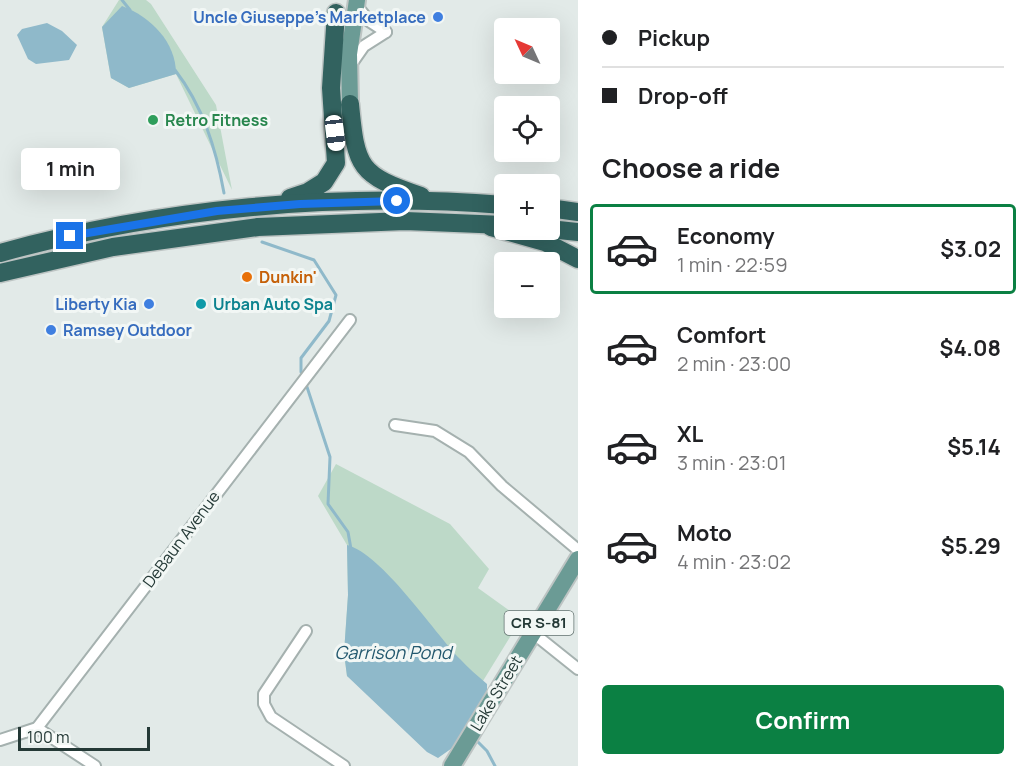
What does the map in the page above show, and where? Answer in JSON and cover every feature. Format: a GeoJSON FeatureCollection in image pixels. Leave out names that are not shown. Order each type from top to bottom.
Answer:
{"type":"FeatureCollection","features":[{"type":"Feature","properties":{"kind":"highway"},"geometry":{"type":"LineString","coordinates":[[246,208],[314,189],[324,182],[334,168],[337,152],[331,79],[338,7]]}},
{"type":"Feature","properties":{"kind":"highway"},"geometry":{"type":"LineString","coordinates":[[350,104],[356,152],[365,168],[389,184],[440,202]]}},
{"type":"Feature","properties":{"kind":"highway"},"geometry":{"type":"LineString","coordinates":[[0,253],[109,228],[246,208],[349,202],[494,205]]}},
{"type":"Feature","properties":{"kind":"highway"},"geometry":{"type":"LineString","coordinates":[[560,210],[578,212]]}},
{"type":"Feature","properties":{"kind":"highway"},"geometry":{"type":"LineString","coordinates":[[0,273],[73,254],[207,232],[272,226],[405,221],[494,224]]}},
{"type":"Feature","properties":{"kind":"highway"},"geometry":{"type":"LineString","coordinates":[[474,223],[545,242],[578,259]]}},
{"type":"Feature","properties":{"kind":"highway"},"geometry":{"type":"LineString","coordinates":[[560,230],[578,232]]}},
{"type":"Feature","properties":{"kind":"main road"},"geometry":{"type":"LineString","coordinates":[[350,104],[349,68],[357,2]]}},
{"type":"Feature","properties":{"kind":"main road","name":"Lake Street"},"geometry":{"type":"LineString","coordinates":[[452,766],[578,559]]}},
{"type":"Feature","properties":{"kind":"street"},"geometry":{"type":"LineString","coordinates":[[349,68],[364,46],[386,32],[369,21],[357,2]]}},
{"type":"Feature","properties":{"kind":"street","name":"DeBaun Avenue"},"geometry":{"type":"LineString","coordinates":[[37,728],[350,320]]}},
{"type":"Feature","properties":{"kind":"street"},"geometry":{"type":"LineString","coordinates":[[395,425],[435,431],[469,452],[502,486],[578,550]]}},
{"type":"Feature","properties":{"kind":"street"},"geometry":{"type":"LineString","coordinates":[[306,631],[264,694],[264,704],[271,717],[344,766]]}},
{"type":"Feature","properties":{"kind":"street"},"geometry":{"type":"LineString","coordinates":[[533,633],[578,669]]}},
{"type":"Feature","properties":{"kind":"street"},"geometry":{"type":"LineString","coordinates":[[0,740],[37,728],[95,766]]}},
{"type":"Feature","properties":{"kind":"green space"},"geometry":{"type":"Polygon","coordinates":[[[119,0],[146,0],[151,4],[216,105],[232,190],[176,74],[129,88],[111,78],[102,27],[119,0]]]}},
{"type":"Feature","properties":{"kind":"green space"},"geometry":{"type":"Polygon","coordinates":[[[336,464],[450,524],[489,569],[478,588],[521,619],[443,746],[347,676],[344,653],[348,595],[347,545],[318,496],[336,464]]]}},
{"type":"Feature","properties":{"kind":"water"},"geometry":{"type":"Polygon","coordinates":[[[122,6],[143,17],[160,32],[172,51],[176,74],[129,88],[111,78],[102,27],[122,6]]]}},
{"type":"Feature","properties":{"kind":"water"},"geometry":{"type":"Polygon","coordinates":[[[47,23],[62,31],[77,45],[69,60],[36,64],[28,59],[17,35],[22,29],[47,23]]]}},
{"type":"Feature","properties":{"kind":"water","name":"Garrison Pond"},"geometry":{"type":"Polygon","coordinates":[[[347,545],[361,551],[376,563],[460,659],[487,684],[487,693],[455,746],[438,758],[427,752],[347,676],[344,653],[348,595],[347,545]]]}},
{"type":"Feature","properties":{"kind":"waterway"},"geometry":{"type":"LineString","coordinates":[[122,0],[130,10]]}},
{"type":"Feature","properties":{"kind":"waterway"},"geometry":{"type":"LineString","coordinates":[[175,70],[193,98],[207,128],[224,193]]}},
{"type":"Feature","properties":{"kind":"waterway"},"geometry":{"type":"LineString","coordinates":[[262,242],[314,260],[336,295],[329,321],[301,358],[301,372]]}},
{"type":"Feature","properties":{"kind":"waterway"},"geometry":{"type":"LineString","coordinates":[[307,387],[330,457],[328,504],[348,532],[351,549]]}},
{"type":"Feature","properties":{"kind":"waterway"},"geometry":{"type":"LineString","coordinates":[[475,739],[487,751],[495,766]]}},
{"type":"Feature","properties":{"kind":"place","name":"Uncle Giuseppe's Marketplace"},"geometry":{"type":"Point","coordinates":[438,17]}},
{"type":"Feature","properties":{"kind":"place","name":"Retro Fitness"},"geometry":{"type":"Point","coordinates":[153,120]}},
{"type":"Feature","properties":{"kind":"place","name":"Dunkin'"},"geometry":{"type":"Point","coordinates":[247,277]}},
{"type":"Feature","properties":{"kind":"place","name":"Liberty Kia"},"geometry":{"type":"Point","coordinates":[149,304]}},
{"type":"Feature","properties":{"kind":"place","name":"Urban Auto Spa"},"geometry":{"type":"Point","coordinates":[201,304]}},
{"type":"Feature","properties":{"kind":"place","name":"Ramsey Outdoor"},"geometry":{"type":"Point","coordinates":[51,330]}},
{"type":"Feature","properties":{"kind":"route"},"geometry":{"type":"LineString","coordinates":[[70,236],[217,211],[300,204],[397,201]]}}]}
